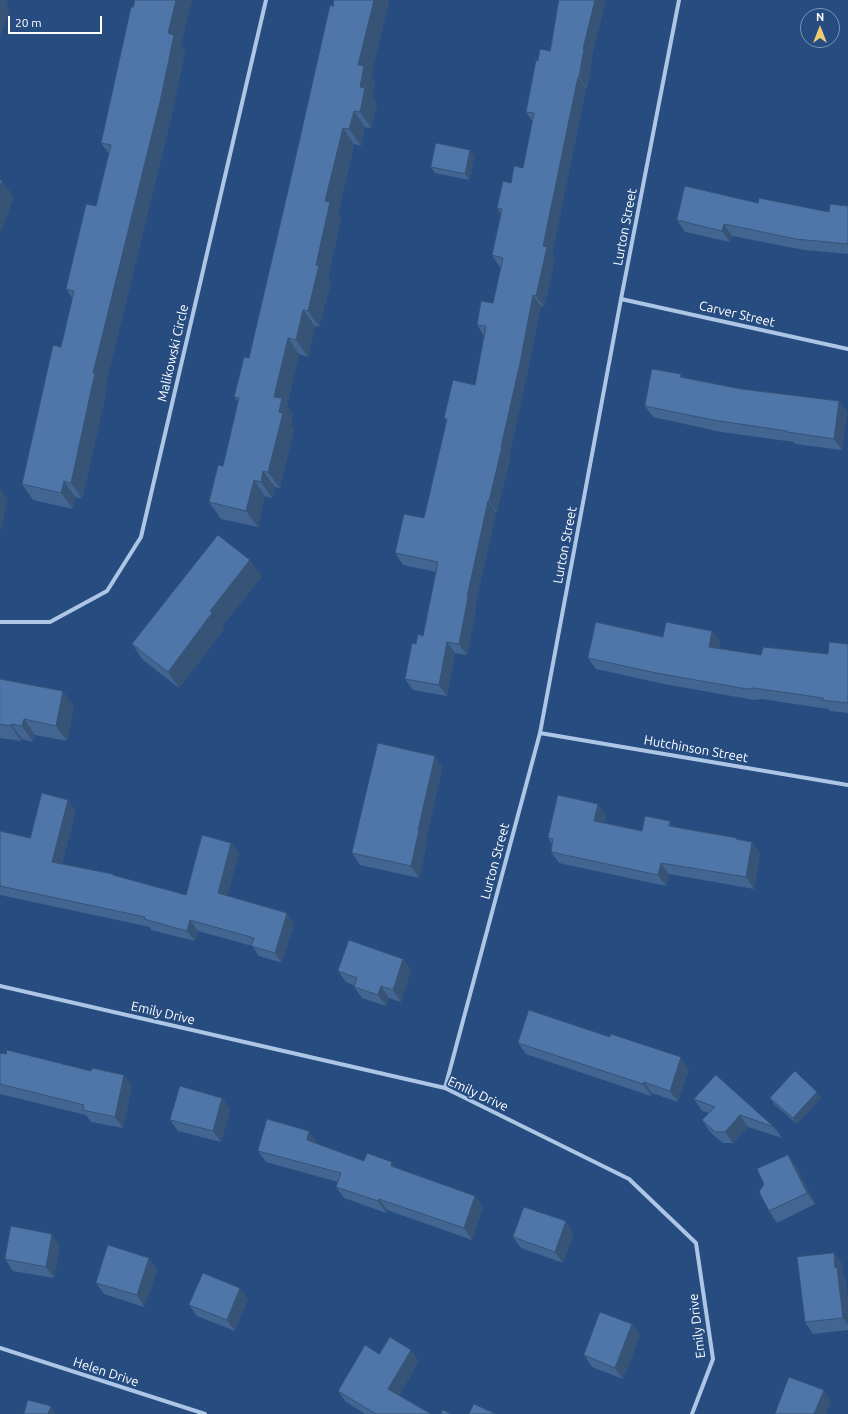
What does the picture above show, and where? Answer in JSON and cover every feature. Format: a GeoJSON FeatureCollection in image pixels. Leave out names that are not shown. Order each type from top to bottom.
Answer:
{"type":"FeatureCollection","features":[{"type":"Feature","properties":{"kind":"street","name":"Malikowski Circle"},"geometry":{"type":"LineString","coordinates":[[0,622],[50,622],[107,591],[140,537],[266,0]]}},
{"type":"Feature","properties":{"kind":"street","name":"Lurton Street"},"geometry":{"type":"LineString","coordinates":[[445,1088],[540,733],[621,299],[679,0]]}},
{"type":"Feature","properties":{"kind":"street","name":"Carver Street"},"geometry":{"type":"LineString","coordinates":[[621,299],[848,349]]}},
{"type":"Feature","properties":{"kind":"street","name":"Hutchinson Street"},"geometry":{"type":"LineString","coordinates":[[540,733],[848,785]]}},
{"type":"Feature","properties":{"kind":"street","name":"Emily Drive"},"geometry":{"type":"LineString","coordinates":[[0,986],[445,1088],[629,1179],[696,1243],[713,1359],[692,1414]]}},
{"type":"Feature","properties":{"kind":"street","name":"Helen Drive"},"geometry":{"type":"LineString","coordinates":[[0,1348],[205,1414]]}},
{"type":"Feature","properties":{"kind":"building"},"geometry":{"type":"Polygon","coordinates":[[[135,0],[176,0],[168,33],[174,35],[160,102],[93,373],[95,373],[71,483],[64,481],[61,493],[22,484],[53,345],[61,347],[74,291],[66,289],[86,204],[96,206],[111,145],[101,143],[131,7],[133,7],[135,0]]]}},
{"type":"Feature","properties":{"kind":"building"},"geometry":{"type":"Polygon","coordinates":[[[334,0],[374,0],[358,65],[364,66],[360,87],[365,88],[360,112],[354,111],[349,129],[343,128],[325,201],[330,202],[316,265],[319,265],[308,311],[303,310],[296,340],[288,338],[274,397],[282,398],[279,412],[283,413],[268,472],[263,471],[261,482],[254,480],[246,511],[209,502],[218,465],[223,466],[239,398],[234,397],[244,357],[249,358],[330,5],[333,6],[334,0]]]}},
{"type":"Feature","properties":{"kind":"building"},"geometry":{"type":"Polygon","coordinates":[[[559,0],[595,0],[583,49],[579,77],[543,246],[547,247],[536,296],[533,295],[502,447],[488,501],[467,597],[459,644],[447,642],[439,685],[405,679],[412,643],[416,644],[418,634],[423,636],[438,562],[395,553],[404,514],[424,518],[447,419],[444,418],[453,380],[475,385],[486,326],[477,325],[481,301],[493,303],[503,258],[492,255],[502,209],[497,208],[503,181],[511,183],[514,166],[523,168],[534,113],[526,112],[536,60],[538,61],[540,49],[550,51],[559,0]]]}},
{"type":"Feature","properties":{"kind":"building"},"geometry":{"type":"Polygon","coordinates":[[[436,143],[470,150],[465,174],[431,167],[436,143]]]}},
{"type":"Feature","properties":{"kind":"building"},"geometry":{"type":"Polygon","coordinates":[[[685,186],[758,203],[759,198],[829,212],[830,204],[848,206],[848,244],[796,239],[724,224],[722,231],[677,220],[685,186]]]}},
{"type":"Feature","properties":{"kind":"building"},"geometry":{"type":"Polygon","coordinates":[[[652,369],[681,374],[680,377],[741,389],[839,401],[834,439],[713,420],[645,406],[652,369]]]}},
{"type":"Feature","properties":{"kind":"building"},"geometry":{"type":"Polygon","coordinates":[[[218,535],[250,560],[210,611],[212,613],[168,672],[132,644],[218,535]]]}},
{"type":"Feature","properties":{"kind":"building"},"geometry":{"type":"Polygon","coordinates":[[[596,622],[663,637],[666,622],[712,631],[709,647],[761,655],[763,647],[828,654],[829,642],[848,644],[848,703],[754,688],[747,689],[656,673],[588,658],[596,622]]]}},
{"type":"Feature","properties":{"kind":"building"},"geometry":{"type":"Polygon","coordinates":[[[0,679],[63,691],[56,726],[24,719],[22,726],[0,724],[0,679]]]}},
{"type":"Feature","properties":{"kind":"building"},"geometry":{"type":"Polygon","coordinates":[[[378,743],[435,756],[411,866],[352,853],[378,743]]]}},
{"type":"Feature","properties":{"kind":"building"},"geometry":{"type":"Polygon","coordinates":[[[42,793],[68,800],[52,862],[113,874],[186,895],[202,835],[231,843],[218,893],[287,913],[275,953],[251,946],[254,938],[190,920],[187,931],[144,919],[145,917],[0,886],[0,831],[30,838],[42,793]]]}},
{"type":"Feature","properties":{"kind":"building"},"geometry":{"type":"Polygon","coordinates":[[[558,795],[598,804],[594,821],[642,831],[645,816],[670,821],[669,826],[752,842],[746,877],[661,863],[658,875],[551,852],[553,839],[548,838],[558,795]]]}},
{"type":"Feature","properties":{"kind":"building"},"geometry":{"type":"Polygon","coordinates":[[[349,940],[403,959],[393,990],[381,986],[378,995],[354,987],[357,978],[338,971],[349,940]]]}},
{"type":"Feature","properties":{"kind":"building"},"geometry":{"type":"Polygon","coordinates":[[[529,1010],[610,1037],[611,1034],[681,1057],[670,1091],[644,1082],[643,1084],[518,1043],[529,1010]]]}},
{"type":"Feature","properties":{"kind":"building"},"geometry":{"type":"Polygon","coordinates":[[[7,1050],[91,1071],[92,1068],[124,1075],[115,1117],[83,1110],[84,1105],[0,1084],[0,1053],[6,1054],[7,1050]]]}},
{"type":"Feature","properties":{"kind":"building"},"geometry":{"type":"Polygon","coordinates":[[[795,1071],[817,1092],[793,1118],[770,1098],[795,1071]]]}},
{"type":"Feature","properties":{"kind":"building"},"geometry":{"type":"Polygon","coordinates":[[[716,1075],[774,1127],[740,1115],[725,1132],[715,1132],[702,1120],[715,1107],[694,1099],[716,1075]]]}},
{"type":"Feature","properties":{"kind":"building"},"geometry":{"type":"Polygon","coordinates":[[[180,1086],[222,1098],[213,1131],[170,1120],[180,1086]]]}},
{"type":"Feature","properties":{"kind":"building"},"geometry":{"type":"Polygon","coordinates":[[[267,1119],[309,1131],[307,1140],[364,1161],[367,1153],[392,1162],[391,1166],[475,1196],[464,1228],[379,1199],[378,1201],[336,1187],[341,1173],[258,1151],[267,1119]]]}},
{"type":"Feature","properties":{"kind":"building"},"geometry":{"type":"Polygon","coordinates":[[[788,1155],[807,1193],[769,1211],[759,1192],[764,1184],[757,1169],[788,1155]]]}},
{"type":"Feature","properties":{"kind":"building"},"geometry":{"type":"Polygon","coordinates":[[[524,1207],[566,1221],[555,1252],[513,1237],[524,1207]]]}},
{"type":"Feature","properties":{"kind":"building"},"geometry":{"type":"Polygon","coordinates":[[[11,1226],[52,1234],[46,1267],[5,1259],[11,1226]]]}},
{"type":"Feature","properties":{"kind":"building"},"geometry":{"type":"Polygon","coordinates":[[[108,1245],[149,1258],[137,1295],[96,1283],[108,1245]]]}},
{"type":"Feature","properties":{"kind":"building"},"geometry":{"type":"Polygon","coordinates":[[[834,1253],[843,1318],[805,1322],[797,1257],[834,1253]]]}},
{"type":"Feature","properties":{"kind":"building"},"geometry":{"type":"Polygon","coordinates":[[[203,1273],[240,1288],[227,1320],[189,1305],[203,1273]]]}},
{"type":"Feature","properties":{"kind":"building"},"geometry":{"type":"Polygon","coordinates":[[[600,1312],[632,1324],[615,1368],[584,1355],[600,1312]]]}},
{"type":"Feature","properties":{"kind":"building"},"geometry":{"type":"Polygon","coordinates":[[[390,1337],[411,1350],[388,1389],[431,1414],[376,1414],[338,1391],[365,1345],[379,1354],[390,1337]]]}},
{"type":"Feature","properties":{"kind":"building"},"geometry":{"type":"Polygon","coordinates":[[[789,1377],[824,1390],[814,1414],[775,1414],[789,1377]]]}},
{"type":"Feature","properties":{"kind":"building"},"geometry":{"type":"Polygon","coordinates":[[[28,1400],[51,1406],[48,1414],[24,1414],[28,1400]]]}},
{"type":"Feature","properties":{"kind":"building"},"geometry":{"type":"Polygon","coordinates":[[[474,1404],[496,1414],[469,1414],[474,1404]]]}},
{"type":"Feature","properties":{"kind":"building"},"geometry":{"type":"Polygon","coordinates":[[[443,1410],[451,1414],[441,1414],[443,1410]]]}}]}
